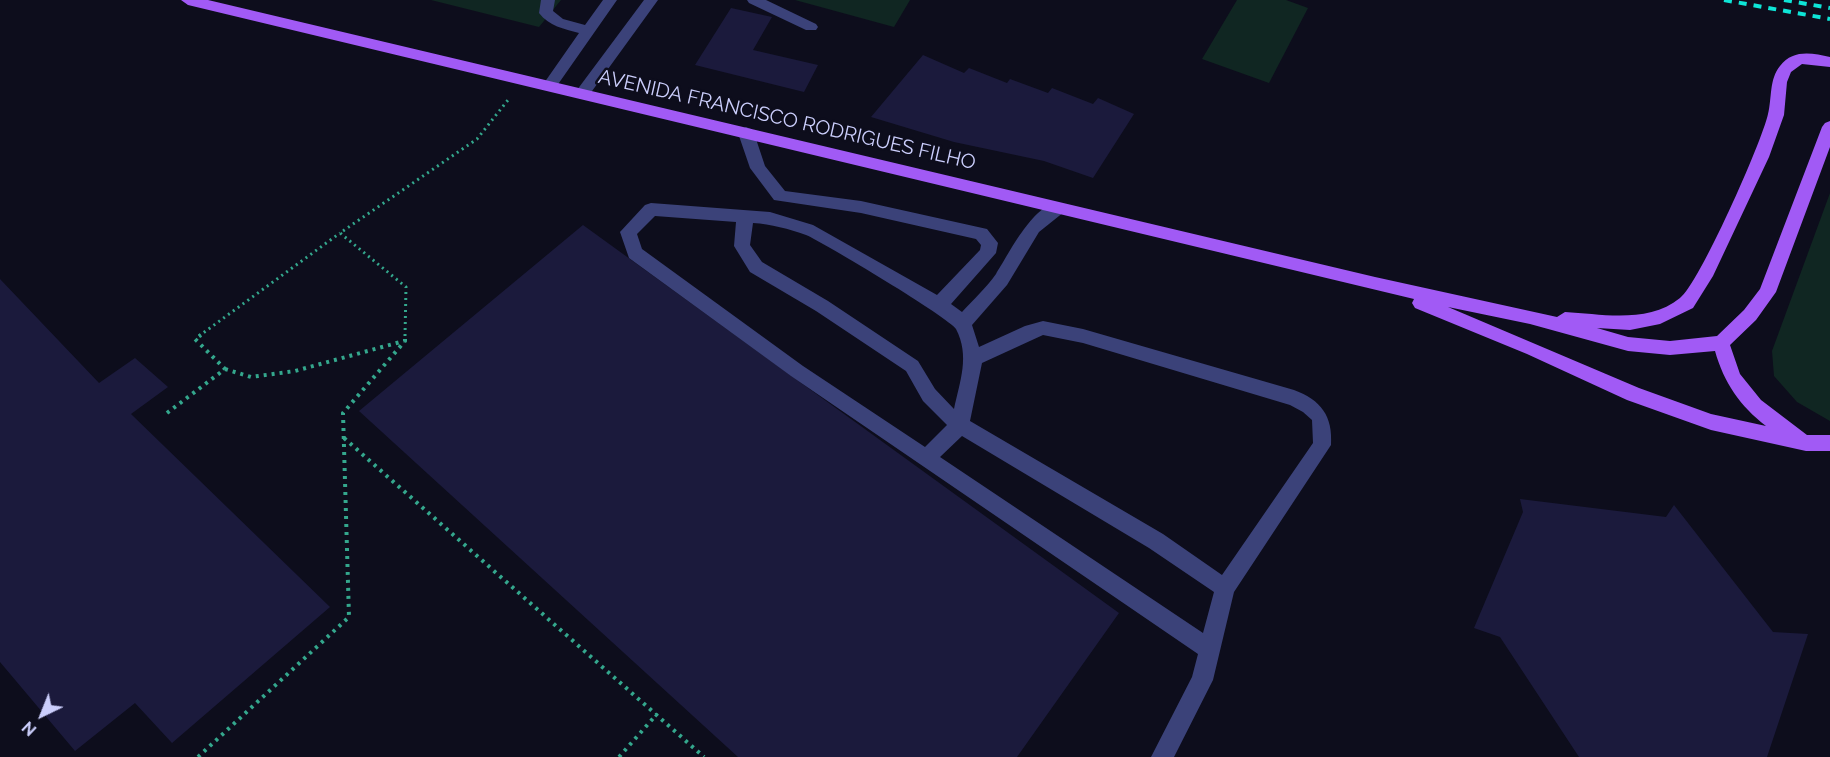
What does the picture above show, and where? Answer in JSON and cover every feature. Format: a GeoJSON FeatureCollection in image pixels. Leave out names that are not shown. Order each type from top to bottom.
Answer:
{"type":"FeatureCollection","features":[{"type":"Feature","properties":{"kind":"main road","name":"AVENIDA FRANCISCO RODRIGUES FILHO"},"geometry":{"type":"LineString","coordinates":[[188,0],[1375,284],[1530,317],[1628,344],[1670,348],[1720,344]]}},
{"type":"Feature","properties":{"kind":"main road"},"geometry":{"type":"LineString","coordinates":[[1530,317],[1630,323],[1660,317],[1687,303],[1705,276],[1761,157],[1776,115],[1780,82],[1785,69],[1798,59],[1809,58],[1830,62]]}},
{"type":"Feature","properties":{"kind":"main road"},"geometry":{"type":"LineString","coordinates":[[1830,127],[1767,292],[1750,315],[1720,344],[1733,378],[1744,395],[1763,413],[1806,443],[1830,455]]}},
{"type":"Feature","properties":{"kind":"main road","name":"AVENIDA FRANCISCO RODRIGUES FILHO"},"geometry":{"type":"LineString","coordinates":[[1375,284],[1533,349],[1644,398],[1711,422],[1806,443],[1830,443]]}},
{"type":"Feature","properties":{"kind":"lane"},"geometry":{"type":"LineString","coordinates":[[548,0],[546,13],[551,18],[588,31]]}},
{"type":"Feature","properties":{"kind":"lane"},"geometry":{"type":"LineString","coordinates":[[549,86],[610,0]]}},
{"type":"Feature","properties":{"kind":"lane"},"geometry":{"type":"LineString","coordinates":[[582,94],[651,0]]}},
{"type":"Feature","properties":{"kind":"lane"},"geometry":{"type":"LineString","coordinates":[[754,0],[811,27]]}},
{"type":"Feature","properties":{"kind":"lane"},"geometry":{"type":"LineString","coordinates":[[746,134],[758,168],[780,196],[861,207],[981,234],[990,243],[988,253],[939,305]]}},
{"type":"Feature","properties":{"kind":"lane"},"geometry":{"type":"LineString","coordinates":[[963,323],[1001,280],[1033,227],[1058,208]]}},
{"type":"Feature","properties":{"kind":"lane"},"geometry":{"type":"LineString","coordinates":[[926,458],[960,425],[974,358],[963,323],[939,305],[813,231],[770,218],[651,209],[628,232],[635,253],[797,371],[1210,650]]}},
{"type":"Feature","properties":{"kind":"lane"},"geometry":{"type":"LineString","coordinates":[[745,217],[742,246],[756,267],[822,306],[912,366],[941,410],[960,425],[1156,541],[1225,588]]}},
{"type":"Feature","properties":{"kind":"lane"},"geometry":{"type":"LineString","coordinates":[[974,358],[1031,331],[1043,328],[1083,336],[1294,398],[1311,405],[1319,416],[1323,429],[1322,445],[1225,588],[1202,680],[1162,757]]}},
{"type":"Feature","properties":{"kind":"path"},"geometry":{"type":"LineString","coordinates":[[405,341],[295,371],[251,376],[225,369],[195,339],[340,233],[477,139],[524,81]]}},
{"type":"Feature","properties":{"kind":"path"},"geometry":{"type":"LineString","coordinates":[[198,757],[349,617],[343,413],[405,341],[405,287],[340,233]]}},
{"type":"Feature","properties":{"kind":"path"},"geometry":{"type":"LineString","coordinates":[[167,412],[225,369]]}},
{"type":"Feature","properties":{"kind":"path"},"geometry":{"type":"LineString","coordinates":[[344,437],[704,757]]}},
{"type":"Feature","properties":{"kind":"path"},"geometry":{"type":"LineString","coordinates":[[619,757],[657,714]]}},
{"type":"Feature","properties":{"kind":"green space"},"geometry":{"type":"Polygon","coordinates":[[[431,0],[561,0],[539,27],[431,0]]]}},
{"type":"Feature","properties":{"kind":"green space"},"geometry":{"type":"Polygon","coordinates":[[[795,0],[910,0],[894,27],[795,0]]]}},
{"type":"Feature","properties":{"kind":"green space"},"geometry":{"type":"Polygon","coordinates":[[[1237,0],[1286,0],[1308,8],[1269,83],[1202,59],[1237,0]]]}},
{"type":"Feature","properties":{"kind":"green space"},"geometry":{"type":"Polygon","coordinates":[[[1830,193],[1830,421],[1797,402],[1774,376],[1772,351],[1830,193]]]}},
{"type":"Feature","properties":{"kind":"building"},"geometry":{"type":"Polygon","coordinates":[[[731,8],[772,17],[753,50],[818,65],[804,92],[695,65],[731,8]]]}},
{"type":"Feature","properties":{"kind":"building"},"geometry":{"type":"Polygon","coordinates":[[[923,55],[964,73],[969,68],[1007,83],[1010,79],[1048,93],[1052,88],[1093,104],[1098,98],[1134,114],[1093,178],[1044,161],[954,142],[871,117],[923,55]]]}},
{"type":"Feature","properties":{"kind":"building"},"geometry":{"type":"Polygon","coordinates":[[[583,225],[1119,613],[1017,757],[738,757],[359,411],[583,225]]]}},
{"type":"Feature","properties":{"kind":"building"},"geometry":{"type":"Polygon","coordinates":[[[0,279],[99,383],[135,358],[168,387],[131,414],[330,607],[172,743],[135,703],[75,751],[0,662],[0,279]]]}},
{"type":"Feature","properties":{"kind":"building"},"geometry":{"type":"Polygon","coordinates":[[[1520,499],[1666,517],[1674,505],[1773,632],[1808,634],[1767,757],[1579,757],[1500,637],[1474,628],[1523,512],[1520,499]]]}},
{"type":"Feature","properties":{"kind":"railway"},"geometry":{"type":"LineString","coordinates":[[1724,0],[1830,19]]}},
{"type":"Feature","properties":{"kind":"railway"},"geometry":{"type":"LineString","coordinates":[[1784,0],[1830,8]]}}]}
